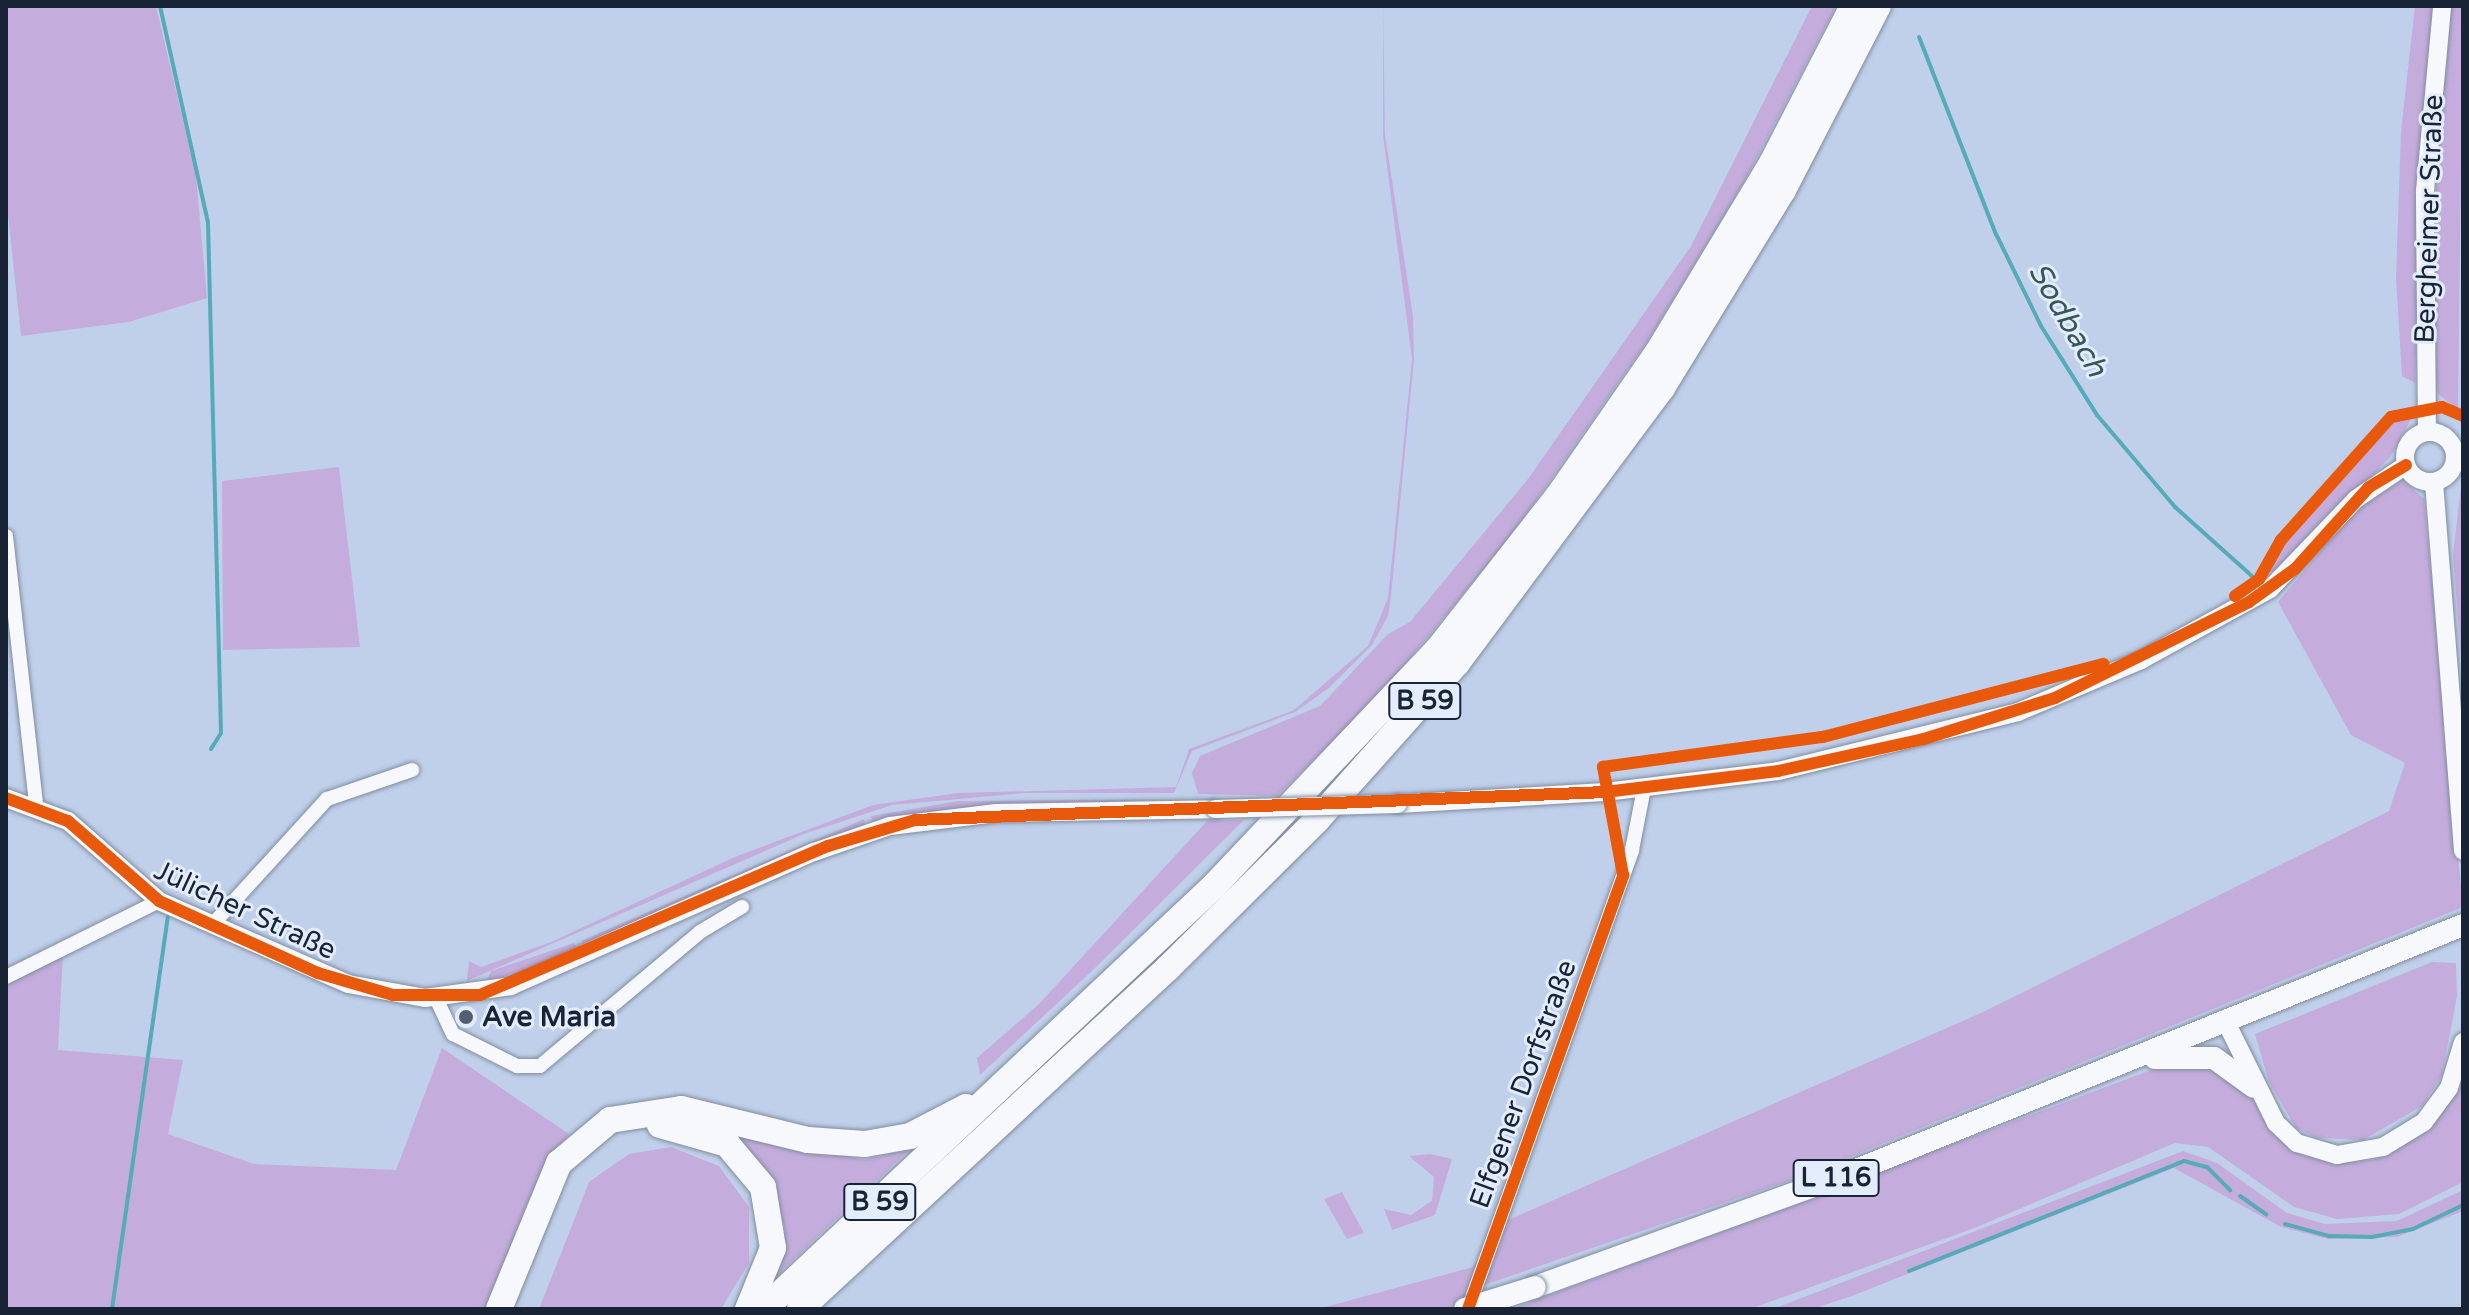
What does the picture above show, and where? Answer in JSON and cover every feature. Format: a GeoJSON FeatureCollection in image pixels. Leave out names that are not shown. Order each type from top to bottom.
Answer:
{"type":"FeatureCollection","features":[{"type":"Feature","properties":{"kind":"highway","name":"B 59"},"geometry":{"type":"LineString","coordinates":[[764,1309],[1283,818],[1501,571],[1688,305],[1853,6]]}},
{"type":"Feature","properties":{"kind":"highway","name":"B 59"},"geometry":{"type":"LineString","coordinates":[[800,1309],[1190,947],[1457,663],[1662,388],[1770,213],[1878,6]]}},
{"type":"Feature","properties":{"kind":"highway"},"geometry":{"type":"LineString","coordinates":[[499,1309],[559,1163],[610,1120],[681,1109],[808,1140],[865,1144],[910,1136],[994,1093]]}},
{"type":"Feature","properties":{"kind":"highway"},"geometry":{"type":"LineString","coordinates":[[516,1309],[579,1163],[621,1133],[663,1125],[727,1144],[763,1187],[773,1248],[748,1309]]}},
{"type":"Feature","properties":{"kind":"main road","name":"L 116"},"geometry":{"type":"LineString","coordinates":[[1467,1309],[1535,1287],[2134,1060],[2463,925]]}},
{"type":"Feature","properties":{"kind":"main road"},"geometry":{"type":"LineString","coordinates":[[2134,1060],[2207,1057],[2254,1087]]}},
{"type":"Feature","properties":{"kind":"street","name":"Bergheimer Straße"},"geometry":{"type":"LineString","coordinates":[[2427,432],[2425,191],[2442,6]]}},
{"type":"Feature","properties":{"kind":"street"},"geometry":{"type":"LineString","coordinates":[[2427,432],[2458,444],[2453,466],[2434,482],[2414,477],[2406,465],[2408,445],[2427,432]]}},
{"type":"Feature","properties":{"kind":"street","name":"Jülicher Straße"},"geometry":{"type":"LineString","coordinates":[[6,798],[36,805],[68,821],[159,901],[348,984],[439,998],[511,986],[814,852],[890,826],[983,814],[1398,804],[1644,788],[1887,749],[2072,691],[2270,589],[2364,491],[2406,465]]}},
{"type":"Feature","properties":{"kind":"street"},"geometry":{"type":"LineString","coordinates":[[2434,482],[2463,851]]}},
{"type":"Feature","properties":{"kind":"street"},"geometry":{"type":"LineString","coordinates":[[6,536],[36,805]]}},
{"type":"Feature","properties":{"kind":"street"},"geometry":{"type":"LineString","coordinates":[[212,925],[327,799],[365,780],[412,770]]}},
{"type":"Feature","properties":{"kind":"street","name":"Elfgener Dorfstraße"},"geometry":{"type":"LineString","coordinates":[[1467,1309],[1632,850],[1644,788]]}},
{"type":"Feature","properties":{"kind":"street"},"geometry":{"type":"LineString","coordinates":[[6,977],[159,901]]}},
{"type":"Feature","properties":{"kind":"street"},"geometry":{"type":"LineString","coordinates":[[439,998],[453,1034],[517,1066],[540,1066],[700,932],[742,907]]}},
{"type":"Feature","properties":{"kind":"street"},"geometry":{"type":"LineString","coordinates":[[2226,1022],[2254,1087],[2297,1143],[2329,1154],[2360,1154],[2401,1139],[2433,1113],[2451,1084],[2463,1042]]}},
{"type":"Feature","properties":{"kind":"shaded area"},"geometry":{"type":"Polygon","coordinates":[[[6,6],[156,6],[196,175],[207,298],[129,322],[21,336],[6,196],[6,6]]]}},
{"type":"Feature","properties":{"kind":"shaded area"},"geometry":{"type":"Polygon","coordinates":[[[1383,6],[1385,135],[1413,316],[1414,360],[1391,596],[1388,616],[1372,645],[1329,688],[1295,712],[1192,751],[1174,793],[1025,793],[892,805],[804,834],[467,981],[469,961],[481,967],[551,942],[737,856],[873,805],[958,793],[1176,787],[1189,749],[1294,710],[1368,646],[1388,598],[1412,359],[1383,135],[1383,6]]]}},
{"type":"Feature","properties":{"kind":"shaded area"},"geometry":{"type":"Polygon","coordinates":[[[1812,6],[1836,6],[1745,180],[1654,331],[1512,535],[1376,699],[1277,796],[1198,794],[1192,773],[1200,756],[1320,706],[1388,634],[1410,622],[1528,479],[1691,246],[1812,6]]]}},
{"type":"Feature","properties":{"kind":"shaded area"},"geometry":{"type":"Polygon","coordinates":[[[2415,6],[2435,6],[2420,156],[2415,383],[2402,376],[2396,278],[2401,131],[2415,6]]]}},
{"type":"Feature","properties":{"kind":"shaded area"},"geometry":{"type":"Polygon","coordinates":[[[2449,6],[2463,6],[2458,410],[2437,393],[2430,281],[2449,6]]]}},
{"type":"Feature","properties":{"kind":"shaded area"},"geometry":{"type":"Polygon","coordinates":[[[2415,412],[2391,456],[2281,572],[2269,572],[2279,547],[2378,435],[2399,414],[2415,412]]]}},
{"type":"Feature","properties":{"kind":"shaded area"},"geometry":{"type":"Polygon","coordinates":[[[339,467],[360,647],[223,650],[222,481],[339,467]]]}},
{"type":"Feature","properties":{"kind":"shaded area"},"geometry":{"type":"Polygon","coordinates":[[[2463,470],[2463,682],[2453,555],[2463,470]]]}},
{"type":"Feature","properties":{"kind":"shaded area"},"geometry":{"type":"Polygon","coordinates":[[[2403,480],[2424,499],[2463,907],[1803,1176],[1481,1286],[1464,1309],[1318,1309],[1473,1267],[1499,1224],[1981,1013],[2389,811],[2405,763],[2351,735],[2278,602],[2357,508],[2403,480]]]}},
{"type":"Feature","properties":{"kind":"shaded area"},"geometry":{"type":"Polygon","coordinates":[[[1169,799],[958,808],[873,823],[871,816],[959,801],[1169,799]]]}},
{"type":"Feature","properties":{"kind":"shaded area"},"geometry":{"type":"Polygon","coordinates":[[[864,819],[865,826],[584,946],[581,941],[864,819]]]}},
{"type":"Feature","properties":{"kind":"shaded area"},"geometry":{"type":"Polygon","coordinates":[[[1244,820],[1091,972],[980,1075],[977,1058],[1039,1004],[1207,821],[1244,820]]]}},
{"type":"Feature","properties":{"kind":"shaded area"},"geometry":{"type":"Polygon","coordinates":[[[574,943],[578,950],[486,983],[491,971],[574,943]]]}},
{"type":"Feature","properties":{"kind":"shaded area"},"geometry":{"type":"Polygon","coordinates":[[[63,954],[58,1050],[183,1060],[168,1134],[254,1164],[396,1170],[442,1048],[569,1134],[542,1171],[487,1309],[6,1309],[6,982],[63,954]]]}},
{"type":"Feature","properties":{"kind":"shaded area"},"geometry":{"type":"Polygon","coordinates":[[[2432,962],[2456,963],[2457,996],[2442,1075],[2422,1106],[2363,1140],[2318,1138],[2296,1128],[2269,1082],[2255,1034],[2432,962]]]}},
{"type":"Feature","properties":{"kind":"shaded area"},"geometry":{"type":"Polygon","coordinates":[[[2203,1060],[2246,1091],[2302,1154],[2342,1163],[2372,1160],[2420,1136],[2463,1076],[2463,1182],[2399,1214],[2337,1219],[2294,1207],[2208,1147],[2175,1143],[1972,1229],[1750,1309],[1512,1309],[2170,1063],[2203,1060]]]}},
{"type":"Feature","properties":{"kind":"shaded area"},"geometry":{"type":"Polygon","coordinates":[[[732,1135],[865,1160],[911,1148],[779,1273],[785,1231],[771,1180],[732,1135]]]}},
{"type":"Feature","properties":{"kind":"shaded area"},"geometry":{"type":"Polygon","coordinates":[[[671,1147],[719,1166],[749,1207],[749,1263],[721,1309],[539,1309],[589,1182],[629,1154],[671,1147]]]}},
{"type":"Feature","properties":{"kind":"shaded area"},"geometry":{"type":"Polygon","coordinates":[[[2183,1151],[2217,1163],[2287,1213],[2325,1224],[2397,1221],[2463,1190],[2463,1211],[2397,1237],[2328,1239],[2281,1227],[2174,1168],[1852,1296],[1812,1309],[1773,1309],[2183,1151]]]}},
{"type":"Feature","properties":{"kind":"shaded area"},"geometry":{"type":"Polygon","coordinates":[[[1430,1154],[1452,1159],[1435,1215],[1392,1230],[1384,1209],[1411,1215],[1432,1201],[1434,1177],[1409,1156],[1430,1154]]]}},
{"type":"Feature","properties":{"kind":"shaded area"},"geometry":{"type":"Polygon","coordinates":[[[1342,1192],[1364,1233],[1347,1239],[1324,1199],[1342,1192]]]}},
{"type":"Feature","properties":{"kind":"waterway"},"geometry":{"type":"LineString","coordinates":[[160,6],[208,223],[221,733],[211,749]]}},
{"type":"Feature","properties":{"kind":"waterway","name":"Sodbach"},"geometry":{"type":"LineString","coordinates":[[1919,37],[1996,234],[2041,326],[2097,415],[2175,507],[2252,576]]}},
{"type":"Feature","properties":{"kind":"waterway"},"geometry":{"type":"LineString","coordinates":[[112,1309],[168,917]]}},
{"type":"Feature","properties":{"kind":"waterway"},"geometry":{"type":"LineString","coordinates":[[1909,1271],[2184,1161],[2207,1167],[2230,1190]]}},
{"type":"Feature","properties":{"kind":"waterway"},"geometry":{"type":"LineString","coordinates":[[2240,1196],[2266,1214]]}},
{"type":"Feature","properties":{"kind":"waterway"},"geometry":{"type":"LineString","coordinates":[[2285,1224],[2329,1236],[2372,1237],[2413,1229],[2463,1205]]}},
{"type":"Feature","properties":{"kind":"cycle path"},"geometry":{"type":"LineString","coordinates":[[2235,596],[2259,579],[2281,540],[2391,417],[2442,407],[2463,416]]}},
{"type":"Feature","properties":{"kind":"cycle path"},"geometry":{"type":"LineString","coordinates":[[6,798],[68,821],[159,901],[318,973],[393,995],[480,995],[828,846],[915,820],[1605,792],[1778,771],[1924,739],[2055,698],[2249,602],[2295,569],[2369,487],[2406,465]]}},
{"type":"Feature","properties":{"kind":"cycle path"},"geometry":{"type":"LineString","coordinates":[[1468,1309],[1623,875],[1603,767],[1823,737],[2104,664]]}},
{"type":"Feature","properties":{"kind":"place","name":"Ave Maria"},"geometry":{"type":"Point","coordinates":[466,1017]}}]}
